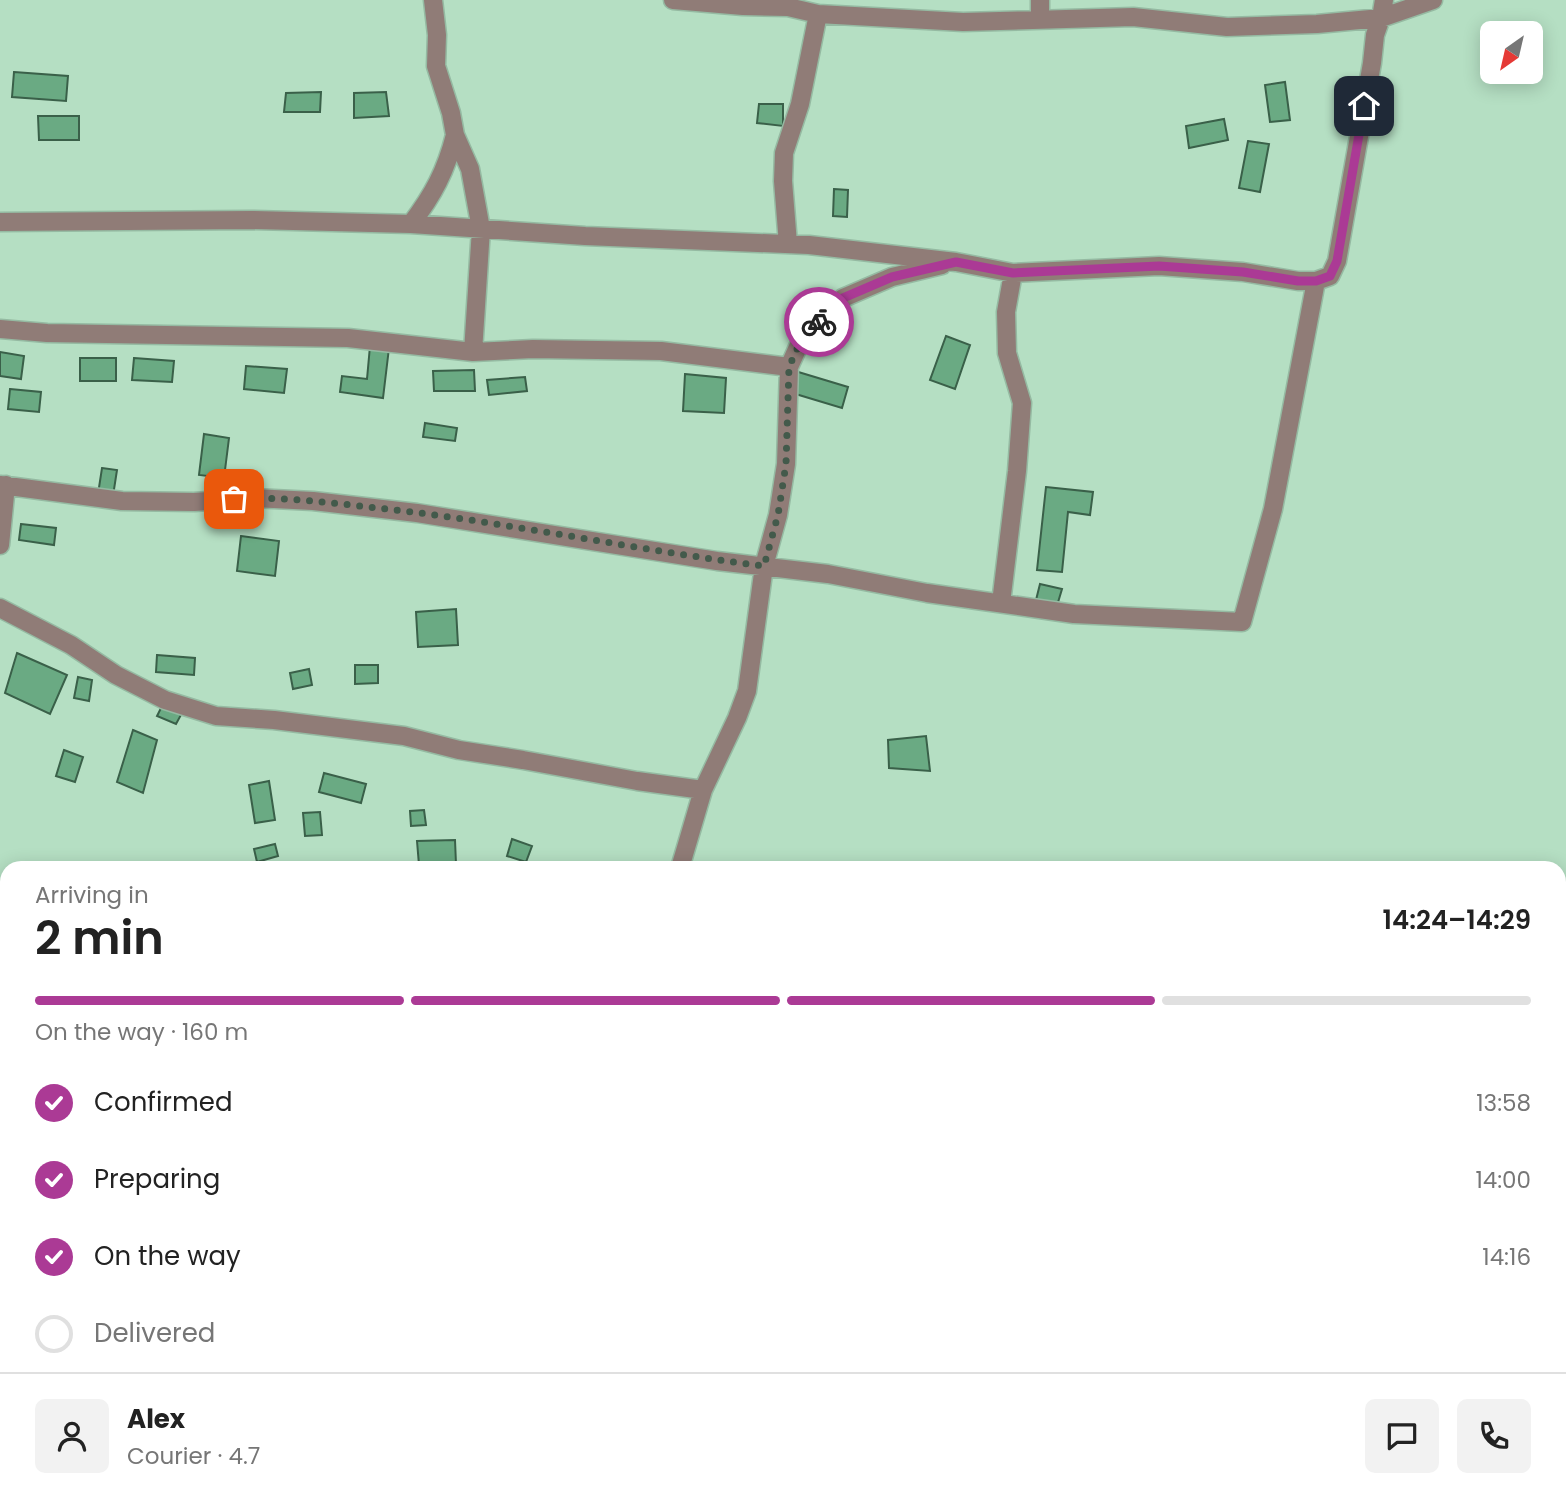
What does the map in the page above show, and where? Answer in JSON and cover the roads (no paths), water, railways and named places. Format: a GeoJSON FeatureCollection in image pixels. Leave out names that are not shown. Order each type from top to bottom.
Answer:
{"type":"FeatureCollection","features":[{"type":"Feature","properties":{"kind":"street"},"geometry":{"type":"LineString","coordinates":[[433,0],[437,35],[436,66],[455,135],[470,169],[481,229],[473,352]]}},
{"type":"Feature","properties":{"kind":"street"},"geometry":{"type":"LineString","coordinates":[[673,0],[788,7],[818,14],[963,22],[1133,16],[1227,27],[1317,24],[1433,0]]}},
{"type":"Feature","properties":{"kind":"street"},"geometry":{"type":"LineString","coordinates":[[1040,0],[1040,19]]}},
{"type":"Feature","properties":{"kind":"street"},"geometry":{"type":"LineString","coordinates":[[0,222],[251,220],[411,224],[788,244],[956,262],[1013,273],[1159,266],[1316,281],[1330,276],[1337,261],[1375,35],[1383,9]]}},
{"type":"Feature","properties":{"kind":"street"},"geometry":{"type":"LineString","coordinates":[[788,244],[783,181],[784,153],[800,104],[818,14]]}},
{"type":"Feature","properties":{"kind":"street"},"geometry":{"type":"LineString","coordinates":[[411,224],[431,197],[448,163],[455,135]]}},
{"type":"Feature","properties":{"kind":"street"},"geometry":{"type":"LineString","coordinates":[[682,861],[703,790],[747,691],[764,566],[778,515],[786,464],[789,367],[798,347],[843,298],[892,277],[956,262]]}},
{"type":"Feature","properties":{"kind":"street"},"geometry":{"type":"LineString","coordinates":[[1000,603],[1016,483],[1022,403],[1007,353],[1006,312],[1013,273]]}},
{"type":"Feature","properties":{"kind":"street"},"geometry":{"type":"LineString","coordinates":[[0,545],[3,485],[122,501],[194,502],[254,498],[313,501],[417,513],[828,574],[927,593],[1073,614],[1242,622],[1273,509],[1316,281]]}},
{"type":"Feature","properties":{"kind":"street"},"geometry":{"type":"LineString","coordinates":[[0,329],[47,333],[348,338],[473,352],[533,349],[661,351],[789,367]]}},
{"type":"Feature","properties":{"kind":"street"},"geometry":{"type":"LineString","coordinates":[[0,608],[71,645],[116,675],[165,700],[216,716],[274,720],[404,736],[459,750],[637,782],[703,790]]}}]}
